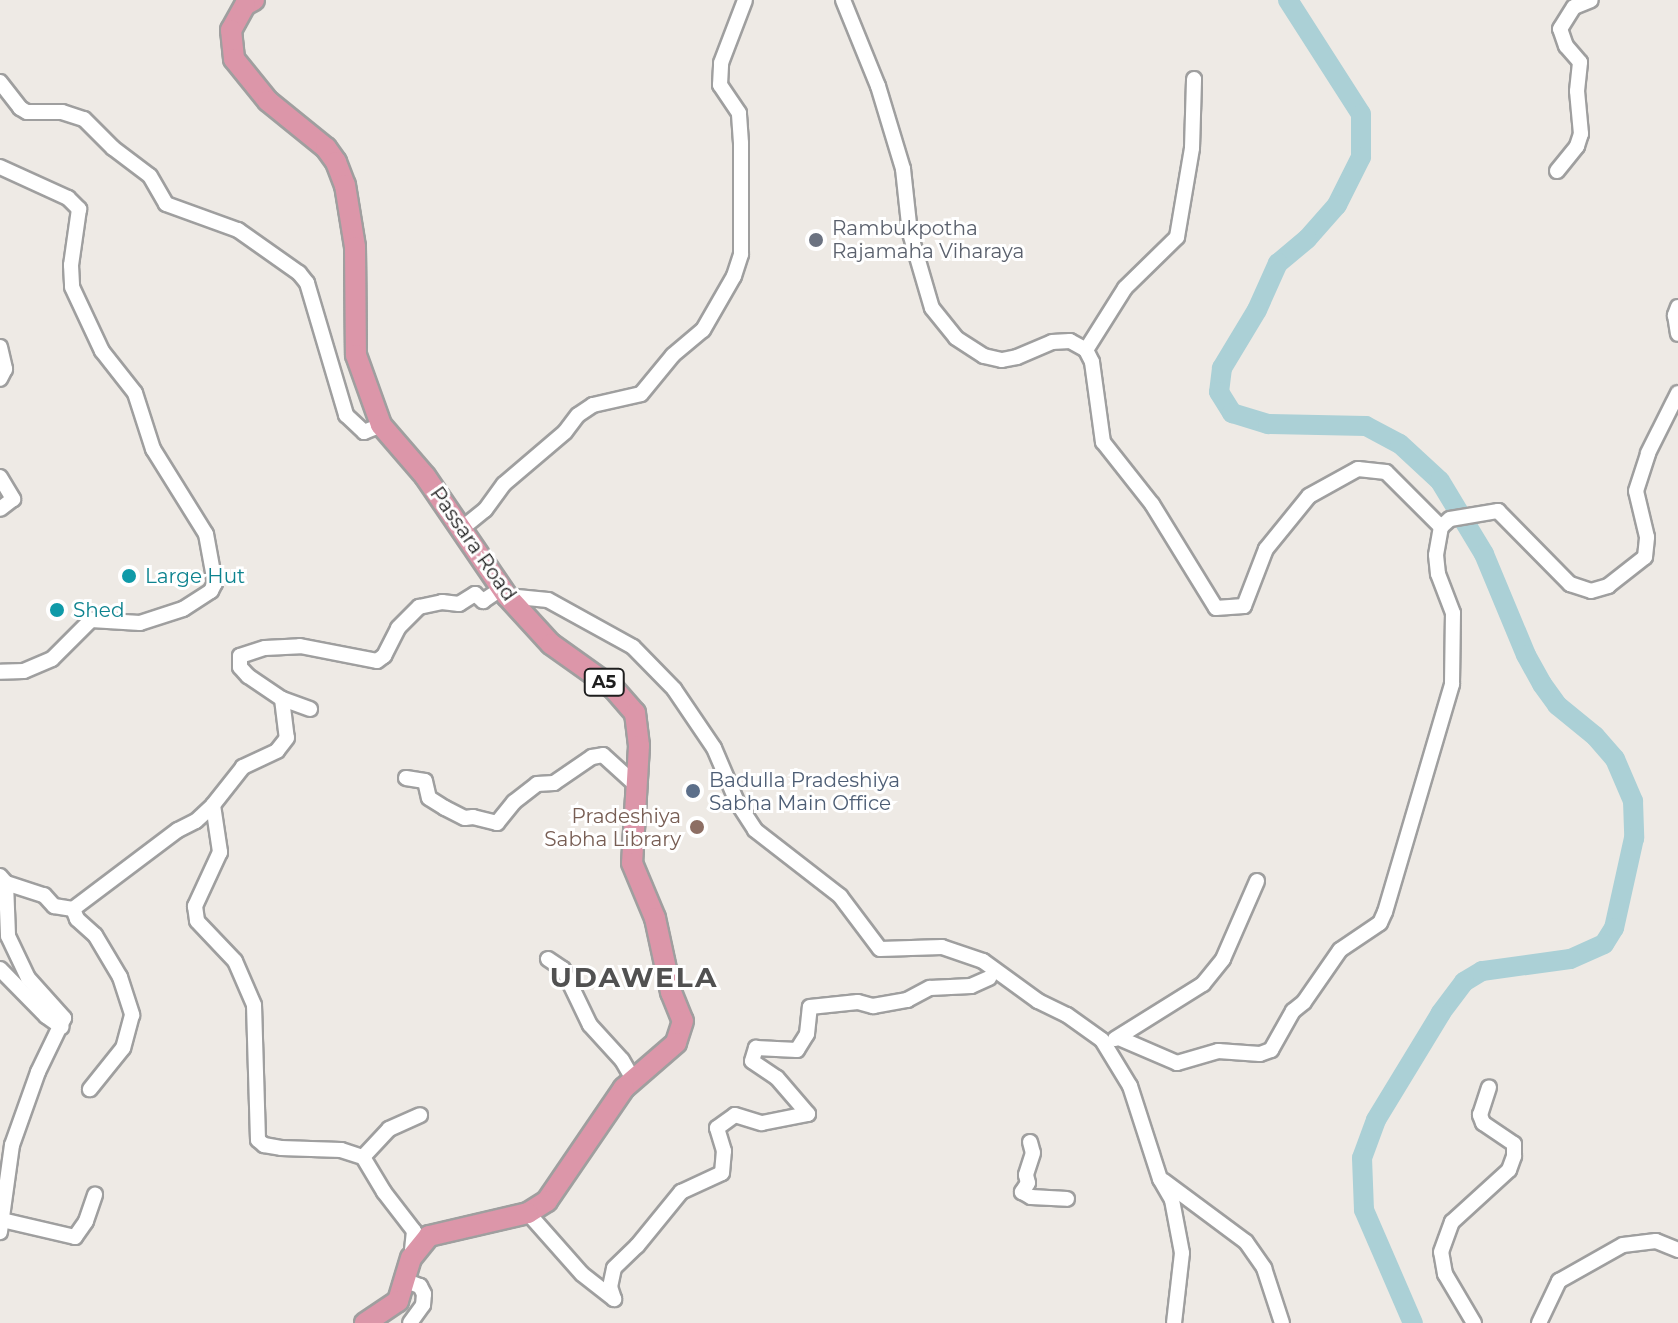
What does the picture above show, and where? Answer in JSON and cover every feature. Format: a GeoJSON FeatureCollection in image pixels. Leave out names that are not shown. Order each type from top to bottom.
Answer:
{"type":"FeatureCollection","features":[{"type":"Feature","properties":{"kind":"highway","name":"Passara Road"},"geometry":{"type":"LineString","coordinates":[[254,0],[245,5],[231,30],[234,59],[268,101],[326,148],[336,162],[345,185],[355,247],[356,355],[381,425],[425,476],[504,593],[551,644],[629,704],[638,725],[632,863],[655,918],[671,992],[683,1021],[676,1043],[633,1079],[547,1201],[528,1213],[429,1236],[411,1258]]}},
{"type":"Feature","properties":{"kind":"highway"},"geometry":{"type":"LineString","coordinates":[[365,1323],[398,1301],[411,1258]]}},
{"type":"Feature","properties":{"kind":"street"},"geometry":{"type":"LineString","coordinates":[[460,530],[485,510],[504,484],[565,432],[578,415],[593,405],[641,394],[673,355],[703,330],[734,276],[741,254],[739,113],[720,85],[721,63],[745,0]]}},
{"type":"Feature","properties":{"kind":"street"},"geometry":{"type":"LineString","coordinates":[[843,0],[882,100],[903,169],[910,233],[932,308],[942,324],[984,356],[1002,360],[1052,342],[1070,341],[1086,350],[1092,362],[1103,442],[1152,504],[1216,608],[1244,606],[1266,549],[1309,496],[1358,469],[1386,472],[1445,523]]}},
{"type":"Feature","properties":{"kind":"street"},"geometry":{"type":"LineString","coordinates":[[1557,171],[1577,146],[1581,134],[1577,91],[1582,74],[1580,62],[1566,46],[1560,29],[1574,7],[1591,0]]}},
{"type":"Feature","properties":{"kind":"street"},"geometry":{"type":"LineString","coordinates":[[1086,350],[1125,288],[1177,237],[1192,148],[1194,79]]}},
{"type":"Feature","properties":{"kind":"street"},"geometry":{"type":"LineString","coordinates":[[0,82],[20,108],[27,112],[62,112],[84,119],[113,148],[150,176],[166,204],[238,230],[299,273],[307,283],[346,415],[364,432],[381,425]]}},
{"type":"Feature","properties":{"kind":"street"},"geometry":{"type":"LineString","coordinates":[[0,167],[68,198],[79,209],[72,287],[102,351],[135,393],[153,449],[206,534],[215,583],[211,591],[183,609],[140,623],[91,620],[52,659],[24,671],[0,672]]}},
{"type":"Feature","properties":{"kind":"street"},"geometry":{"type":"LineString","coordinates":[[1678,307],[1675,315],[1678,334]]}},
{"type":"Feature","properties":{"kind":"street"},"geometry":{"type":"LineString","coordinates":[[0,347],[5,369],[0,379]]}},
{"type":"Feature","properties":{"kind":"street"},"geometry":{"type":"LineString","coordinates":[[1445,523],[1485,510],[1503,514],[1532,549],[1570,584],[1591,591],[1608,586],[1645,557],[1647,537],[1636,491],[1648,453],[1678,393]]}},
{"type":"Feature","properties":{"kind":"street"},"geometry":{"type":"LineString","coordinates":[[0,477],[13,499],[0,509]]}},
{"type":"Feature","properties":{"kind":"street"},"geometry":{"type":"LineString","coordinates":[[1119,1038],[1177,1063],[1218,1051],[1260,1054],[1271,1050],[1293,1011],[1304,1002],[1340,950],[1380,923],[1452,684],[1453,613],[1438,574],[1436,555],[1445,523]]}},
{"type":"Feature","properties":{"kind":"street"},"geometry":{"type":"LineString","coordinates":[[310,709],[282,699],[248,676],[240,667],[240,656],[265,648],[300,646],[377,661],[384,656],[398,628],[419,607],[442,602],[459,604],[475,594],[483,601],[504,593],[548,600],[636,650],[674,689],[706,736],[737,802],[755,830],[840,896],[880,949],[942,947],[983,961],[1038,1001],[1067,1015],[1102,1040],[1130,1086],[1160,1179],[1172,1200],[1182,1253],[1174,1323]]}},
{"type":"Feature","properties":{"kind":"street"},"geometry":{"type":"LineString","coordinates":[[95,1195],[86,1221],[75,1237],[1,1226],[12,1145],[38,1072],[64,1018],[28,978],[8,936],[3,880],[44,895],[54,906],[73,909],[178,830],[196,821],[243,767],[277,751],[287,738],[282,699]]}},
{"type":"Feature","properties":{"kind":"street"},"geometry":{"type":"LineString","coordinates":[[406,778],[425,781],[429,798],[465,818],[497,823],[514,802],[537,784],[554,783],[592,757],[603,755],[636,785]]}},
{"type":"Feature","properties":{"kind":"street"},"geometry":{"type":"LineString","coordinates":[[213,805],[220,852],[195,906],[197,921],[235,961],[254,1005],[258,1140],[264,1145],[281,1148],[341,1150],[363,1157],[384,1192],[414,1231],[411,1258]]}},
{"type":"Feature","properties":{"kind":"street"},"geometry":{"type":"LineString","coordinates":[[1102,1040],[1119,1038],[1203,984],[1223,959],[1257,881]]}},
{"type":"Feature","properties":{"kind":"street"},"geometry":{"type":"LineString","coordinates":[[73,909],[77,919],[95,935],[120,977],[132,1015],[123,1048],[90,1089]]}},
{"type":"Feature","properties":{"kind":"street"},"geometry":{"type":"LineString","coordinates":[[548,959],[563,969],[590,1025],[622,1060],[633,1079]]}},
{"type":"Feature","properties":{"kind":"street"},"geometry":{"type":"LineString","coordinates":[[0,969],[46,1016],[62,1027]]}},
{"type":"Feature","properties":{"kind":"street"},"geometry":{"type":"LineString","coordinates":[[528,1213],[582,1274],[614,1299],[610,1287],[614,1268],[637,1246],[681,1192],[722,1173],[724,1151],[717,1128],[735,1115],[762,1123],[808,1114],[777,1078],[752,1061],[756,1048],[797,1050],[807,1034],[810,1007],[858,1002],[873,1006],[907,1000],[930,988],[971,986],[989,978]]}},
{"type":"Feature","properties":{"kind":"street"},"geometry":{"type":"LineString","coordinates":[[1474,1323],[1445,1274],[1441,1252],[1452,1222],[1509,1170],[1514,1156],[1514,1144],[1483,1123],[1480,1115],[1489,1087]]}},
{"type":"Feature","properties":{"kind":"street"},"geometry":{"type":"LineString","coordinates":[[363,1157],[389,1129],[420,1115]]}},
{"type":"Feature","properties":{"kind":"street"},"geometry":{"type":"LineString","coordinates":[[1030,1142],[1033,1153],[1026,1175],[1028,1183],[1022,1192],[1031,1197],[1067,1199]]}},
{"type":"Feature","properties":{"kind":"street"},"geometry":{"type":"LineString","coordinates":[[1160,1179],[1246,1242],[1264,1268],[1282,1323]]}},
{"type":"Feature","properties":{"kind":"street"},"geometry":{"type":"LineString","coordinates":[[1539,1323],[1559,1281],[1623,1245],[1656,1241],[1678,1250]]}},
{"type":"Feature","properties":{"kind":"street"},"geometry":{"type":"LineString","coordinates":[[404,1280],[420,1286],[424,1294],[423,1305],[410,1323]]}},
{"type":"Feature","properties":{"kind":"waterway"},"geometry":{"type":"LineString","coordinates":[[1288,0],[1361,114],[1361,157],[1337,205],[1307,239],[1278,263],[1257,310],[1222,368],[1219,392],[1232,413],[1268,424],[1366,426],[1400,444],[1440,481],[1484,554],[1526,655],[1542,684],[1557,705],[1595,736],[1615,759],[1633,801],[1634,838],[1614,928],[1604,944],[1570,959],[1482,971],[1464,982],[1441,1013],[1376,1120],[1362,1158],[1364,1210],[1413,1323]]}},
{"type":"Feature","properties":{"kind":"place","name":"Rambukpotha Rajamaha Viharaya"},"geometry":{"type":"Point","coordinates":[816,240]}},
{"type":"Feature","properties":{"kind":"place","name":"Large Hut"},"geometry":{"type":"Point","coordinates":[129,576]}},
{"type":"Feature","properties":{"kind":"place","name":"Shed"},"geometry":{"type":"Point","coordinates":[57,610]}},
{"type":"Feature","properties":{"kind":"place","name":"Badulla Pradeshiya Sabha Main Office"},"geometry":{"type":"Point","coordinates":[693,791]}},
{"type":"Feature","properties":{"kind":"place","name":"Pradeshiya Sabha Library"},"geometry":{"type":"Point","coordinates":[697,827]}},
{"type":"Feature","properties":{"kind":"district","name":"UDAWELA"},"geometry":{"type":"Point","coordinates":[634,977]}}]}
